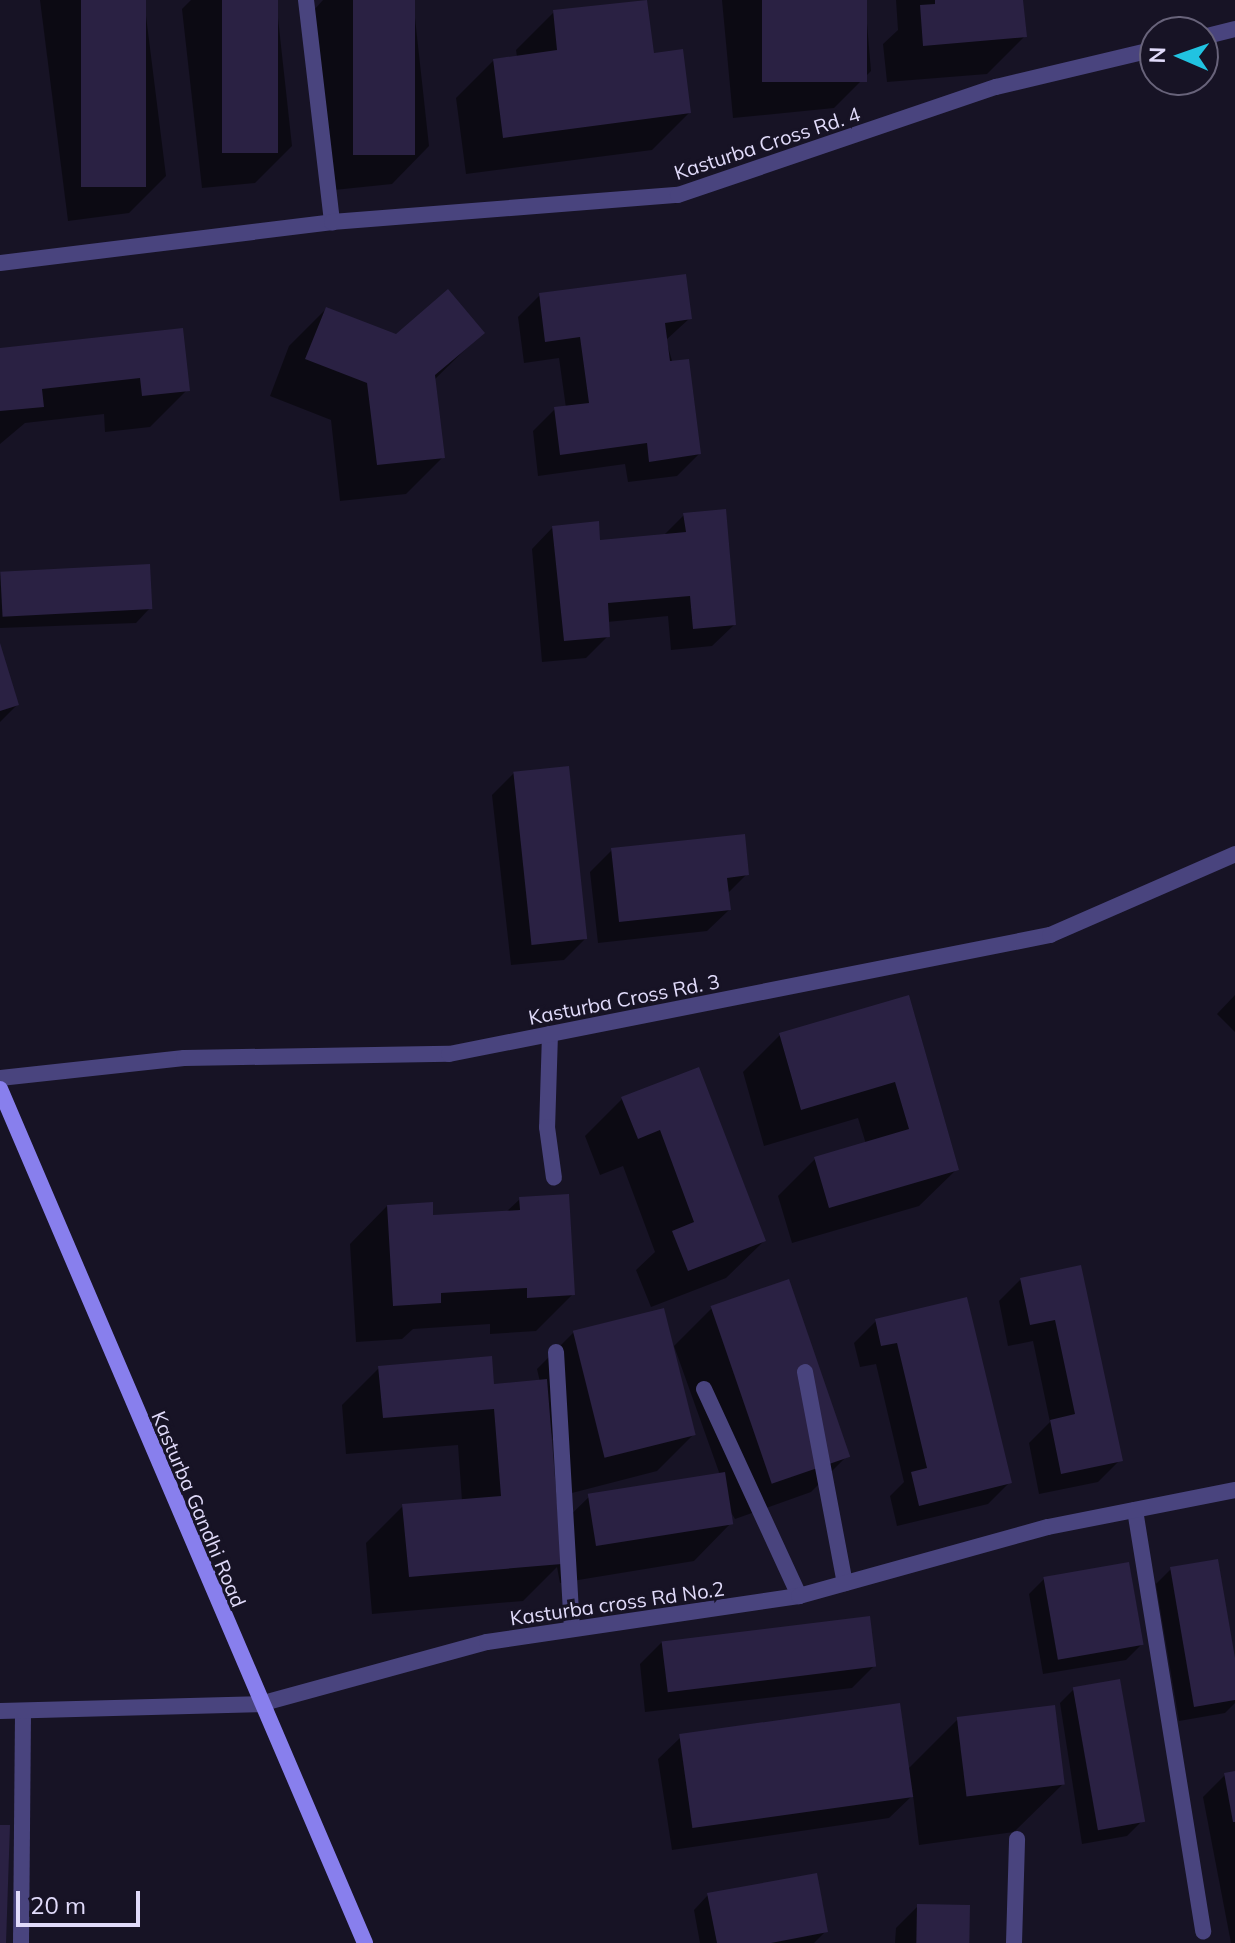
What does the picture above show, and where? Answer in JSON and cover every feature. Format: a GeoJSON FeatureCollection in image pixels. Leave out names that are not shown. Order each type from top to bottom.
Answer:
{"type":"FeatureCollection","features":[{"type":"Feature","properties":{"kind":"main road","name":"Kasturba Gandhi Road"},"geometry":{"type":"LineString","coordinates":[[0,1089],[260,1704],[365,1943]]}},
{"type":"Feature","properties":{"kind":"street"},"geometry":{"type":"LineString","coordinates":[[306,0],[332,222]]}},
{"type":"Feature","properties":{"kind":"street","name":"Kasturba Cross Rd. 4"},"geometry":{"type":"LineString","coordinates":[[0,263],[332,222],[678,195],[996,87],[1139,53]]}},
{"type":"Feature","properties":{"kind":"street","name":"Kasturba Cross Rd. 3"},"geometry":{"type":"LineString","coordinates":[[0,1078],[184,1058],[449,1054],[1050,935],[1235,854]]}},
{"type":"Feature","properties":{"kind":"street"},"geometry":{"type":"LineString","coordinates":[[550,1034],[547,1127],[554,1178]]}},
{"type":"Feature","properties":{"kind":"street"},"geometry":{"type":"LineString","coordinates":[[556,1352],[572,1629]]}},
{"type":"Feature","properties":{"kind":"street"},"geometry":{"type":"LineString","coordinates":[[805,1372],[845,1583]]}},
{"type":"Feature","properties":{"kind":"street"},"geometry":{"type":"LineString","coordinates":[[704,1389],[799,1596]]}},
{"type":"Feature","properties":{"kind":"street","name":"Kasturba cross Rd No.2"},"geometry":{"type":"LineString","coordinates":[[0,1711],[260,1704],[487,1642],[799,1596],[1048,1527],[1235,1490]]}},
{"type":"Feature","properties":{"kind":"street"},"geometry":{"type":"LineString","coordinates":[[1135,1510],[1203,1932]]}},
{"type":"Feature","properties":{"kind":"street"},"geometry":{"type":"LineString","coordinates":[[21,1943],[23,1711]]}},
{"type":"Feature","properties":{"kind":"street"},"geometry":{"type":"LineString","coordinates":[[1014,1943],[1017,1839]]}},
{"type":"Feature","properties":{"kind":"building"},"geometry":{"type":"Polygon","coordinates":[[[81,0],[146,0],[146,187],[81,187],[81,0]]]}},
{"type":"Feature","properties":{"kind":"building"},"geometry":{"type":"Polygon","coordinates":[[[222,0],[278,0],[278,153],[222,153],[222,0]]]}},
{"type":"Feature","properties":{"kind":"building"},"geometry":{"type":"Polygon","coordinates":[[[353,0],[415,0],[415,155],[353,155],[353,0]]]}},
{"type":"Feature","properties":{"kind":"building"},"geometry":{"type":"Polygon","coordinates":[[[647,0],[654,53],[683,49],[691,113],[503,138],[493,59],[557,50],[553,10],[647,0]]]}},
{"type":"Feature","properties":{"kind":"building"},"geometry":{"type":"Polygon","coordinates":[[[762,0],[867,0],[867,82],[762,82],[762,0]]]}},
{"type":"Feature","properties":{"kind":"building"},"geometry":{"type":"Polygon","coordinates":[[[935,0],[1023,0],[1027,37],[923,46],[920,5],[935,4],[935,0]]]}},
{"type":"Feature","properties":{"kind":"building"},"geometry":{"type":"Polygon","coordinates":[[[686,274],[692,319],[665,323],[670,361],[689,359],[701,454],[649,462],[647,443],[560,455],[554,407],[589,403],[580,337],[545,342],[539,293],[686,274]]]}},
{"type":"Feature","properties":{"kind":"building"},"geometry":{"type":"Polygon","coordinates":[[[448,289],[485,333],[435,375],[445,458],[377,465],[367,383],[305,359],[326,307],[396,334],[448,289]]]}},
{"type":"Feature","properties":{"kind":"building"},"geometry":{"type":"Polygon","coordinates":[[[183,328],[190,391],[142,396],[140,378],[42,389],[44,407],[0,411],[0,348],[183,328]]]}},
{"type":"Feature","properties":{"kind":"building"},"geometry":{"type":"Polygon","coordinates":[[[726,509],[736,625],[693,629],[690,596],[608,603],[610,637],[564,641],[552,526],[599,521],[600,540],[686,532],[683,513],[726,509]]]}},
{"type":"Feature","properties":{"kind":"building"},"geometry":{"type":"Polygon","coordinates":[[[150,564],[152,609],[3,617],[0,572],[150,564]]]}},
{"type":"Feature","properties":{"kind":"building"},"geometry":{"type":"Polygon","coordinates":[[[0,643],[19,705],[0,711],[0,643]]]}},
{"type":"Feature","properties":{"kind":"building"},"geometry":{"type":"Polygon","coordinates":[[[569,766],[587,939],[531,945],[513,772],[569,766]]]}},
{"type":"Feature","properties":{"kind":"building"},"geometry":{"type":"Polygon","coordinates":[[[745,834],[749,875],[727,878],[731,910],[619,922],[611,848],[745,834]]]}},
{"type":"Feature","properties":{"kind":"building"},"geometry":{"type":"Polygon","coordinates":[[[909,995],[959,1170],[829,1208],[814,1157],[909,1129],[895,1082],[801,1110],[779,1033],[909,995]]]}},
{"type":"Feature","properties":{"kind":"building"},"geometry":{"type":"Polygon","coordinates":[[[699,1067],[766,1241],[688,1271],[672,1231],[694,1222],[660,1130],[638,1139],[621,1097],[699,1067]]]}},
{"type":"Feature","properties":{"kind":"building"},"geometry":{"type":"Polygon","coordinates":[[[569,1194],[575,1295],[527,1298],[527,1288],[441,1293],[441,1303],[393,1306],[387,1205],[433,1202],[433,1215],[520,1210],[519,1197],[569,1194]]]}},
{"type":"Feature","properties":{"kind":"building"},"geometry":{"type":"Polygon","coordinates":[[[1081,1265],[1123,1461],[1061,1474],[1050,1420],[1075,1414],[1055,1320],[1030,1325],[1020,1278],[1081,1265]]]}},
{"type":"Feature","properties":{"kind":"building"},"geometry":{"type":"Polygon","coordinates":[[[789,1279],[850,1457],[772,1484],[711,1306],[789,1279]]]}},
{"type":"Feature","properties":{"kind":"building"},"geometry":{"type":"Polygon","coordinates":[[[967,1297],[1012,1483],[919,1506],[911,1472],[927,1468],[897,1343],[881,1346],[875,1319],[967,1297]]]}},
{"type":"Feature","properties":{"kind":"building"},"geometry":{"type":"Polygon","coordinates":[[[664,1308],[696,1435],[604,1458],[573,1331],[664,1308]]]}},
{"type":"Feature","properties":{"kind":"building"},"geometry":{"type":"Polygon","coordinates":[[[492,1356],[494,1384],[547,1379],[562,1564],[409,1577],[402,1504],[501,1496],[494,1409],[383,1418],[378,1366],[492,1356]]]}},
{"type":"Feature","properties":{"kind":"building"},"geometry":{"type":"Polygon","coordinates":[[[725,1472],[733,1524],[596,1546],[588,1494],[725,1472]]]}},
{"type":"Feature","properties":{"kind":"building"},"geometry":{"type":"Polygon","coordinates":[[[1218,1559],[1235,1658],[1235,1700],[1194,1707],[1170,1567],[1218,1559]]]}},
{"type":"Feature","properties":{"kind":"building"},"geometry":{"type":"Polygon","coordinates":[[[1129,1562],[1144,1645],[1058,1660],[1043,1577],[1129,1562]]]}},
{"type":"Feature","properties":{"kind":"building"},"geometry":{"type":"Polygon","coordinates":[[[870,1616],[876,1667],[668,1692],[662,1642],[870,1616]]]}},
{"type":"Feature","properties":{"kind":"building"},"geometry":{"type":"Polygon","coordinates":[[[1120,1679],[1145,1822],[1098,1830],[1073,1687],[1120,1679]]]}},
{"type":"Feature","properties":{"kind":"building"},"geometry":{"type":"Polygon","coordinates":[[[900,1703],[913,1797],[692,1828],[679,1734],[900,1703]]]}},
{"type":"Feature","properties":{"kind":"building"},"geometry":{"type":"Polygon","coordinates":[[[1055,1705],[1065,1784],[966,1796],[957,1717],[1055,1705]]]}},
{"type":"Feature","properties":{"kind":"building"},"geometry":{"type":"Polygon","coordinates":[[[1235,1771],[1235,1822],[1233,1822],[1224,1773],[1235,1771]]]}},
{"type":"Feature","properties":{"kind":"building"},"geometry":{"type":"Polygon","coordinates":[[[0,1825],[10,1825],[6,1943],[0,1943],[0,1825]]]}},
{"type":"Feature","properties":{"kind":"building"},"geometry":{"type":"Polygon","coordinates":[[[817,1873],[828,1932],[771,1943],[717,1943],[707,1893],[817,1873]]]}},
{"type":"Feature","properties":{"kind":"building"},"geometry":{"type":"Polygon","coordinates":[[[917,1904],[970,1905],[969,1943],[916,1943],[917,1904]]]}}]}
